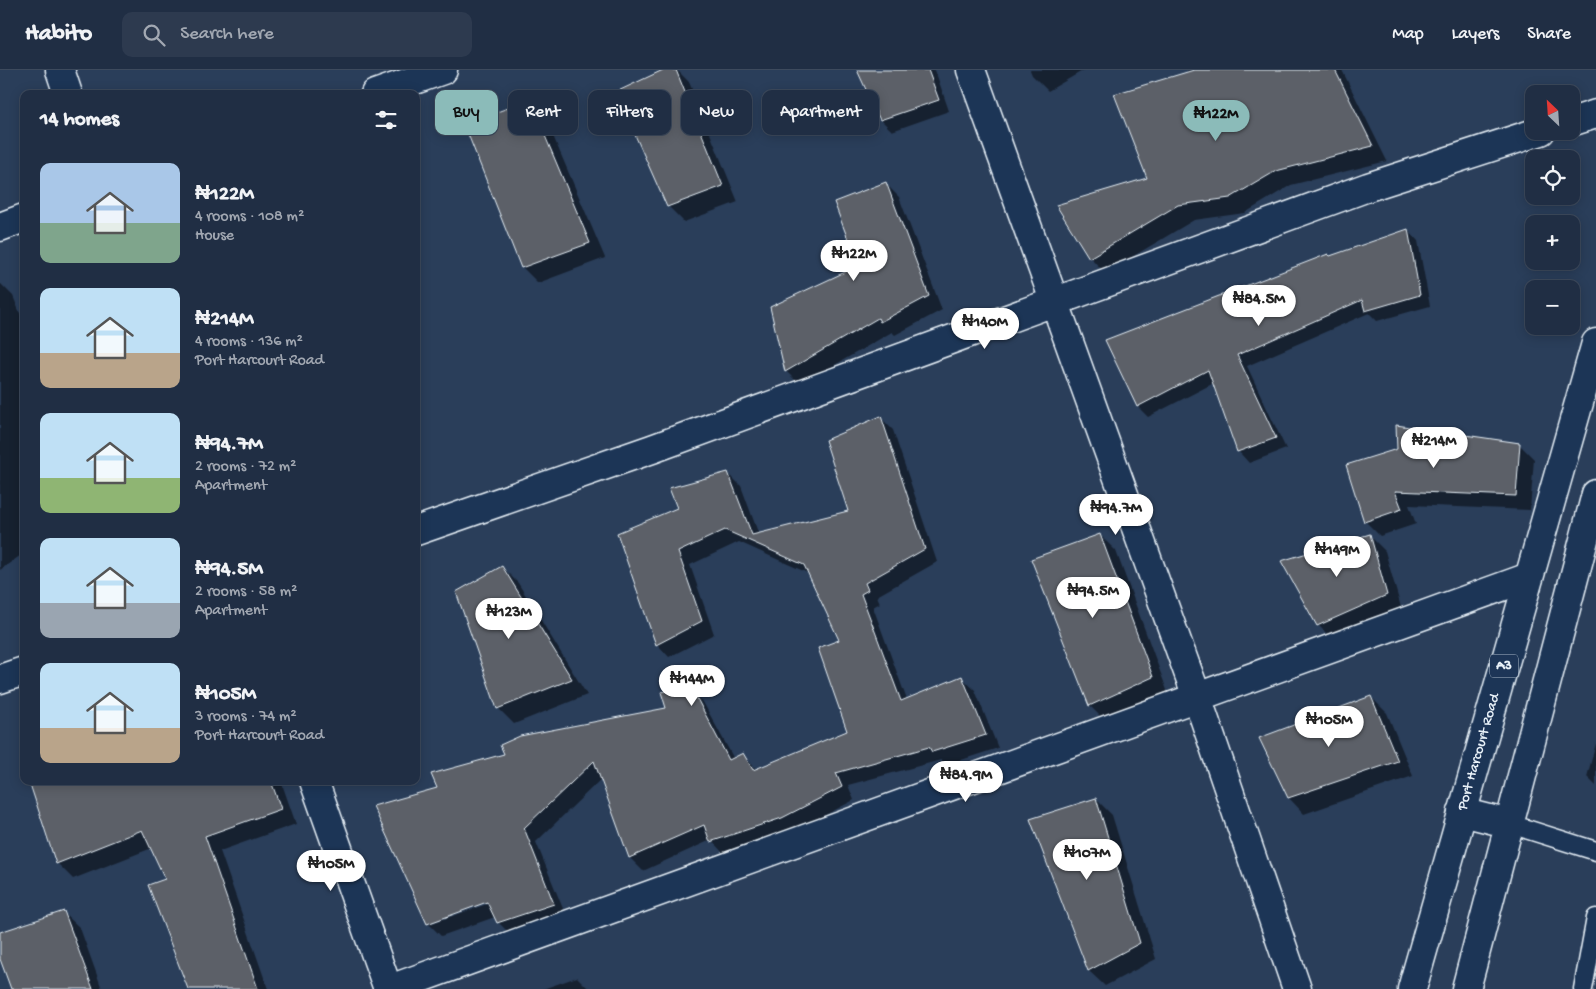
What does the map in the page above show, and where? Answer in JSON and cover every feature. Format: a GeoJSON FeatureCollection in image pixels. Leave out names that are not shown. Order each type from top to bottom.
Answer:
{"type":"FeatureCollection","features":[{"type":"Feature","properties":{"kind":"main road"},"geometry":{"type":"LineString","coordinates":[[60,70],[67,90]]}},
{"type":"Feature","properties":{"kind":"main road"},"geometry":{"type":"LineString","coordinates":[[386,90],[443,70]]}},
{"type":"Feature","properties":{"kind":"main road"},"geometry":{"type":"LineString","coordinates":[[971,70],[1197,696],[1297,989]]}},
{"type":"Feature","properties":{"kind":"main road"},"geometry":{"type":"LineString","coordinates":[[1580,119],[1596,114]]}},
{"type":"Feature","properties":{"kind":"main road"},"geometry":{"type":"LineString","coordinates":[[420,530],[652,449],[1368,187],[1525,136]]}},
{"type":"Feature","properties":{"kind":"main road"},"geometry":{"type":"LineString","coordinates":[[0,227],[20,220]]}},
{"type":"Feature","properties":{"kind":"main road","name":"Port Harcourt Road"},"geometry":{"type":"LineString","coordinates":[[1412,989],[1596,342]]}},
{"type":"Feature","properties":{"kind":"main road"},"geometry":{"type":"LineString","coordinates":[[1466,989],[1596,494]]}},
{"type":"Feature","properties":{"kind":"main road"},"geometry":{"type":"LineString","coordinates":[[315,785],[389,989],[1529,577]]}},
{"type":"Feature","properties":{"kind":"main road"},"geometry":{"type":"LineString","coordinates":[[0,679],[20,672]]}},
{"type":"Feature","properties":{"kind":"main road"},"geometry":{"type":"LineString","coordinates":[[1462,812],[1510,824]]}},
{"type":"Feature","properties":{"kind":"lane"},"geometry":{"type":"LineString","coordinates":[[1510,824],[1596,851]]}},
{"type":"Feature","properties":{"kind":"lane"},"geometry":{"type":"LineString","coordinates":[[1583,989],[1596,918]]}},
{"type":"Feature","properties":{"kind":"building"},"geometry":{"type":"Polygon","coordinates":[[[663,70],[676,70],[684,90],[681,90],[681,135],[702,135],[723,186],[667,207],[635,135],[671,135],[671,90],[620,90],[663,70]]]}},
{"type":"Feature","properties":{"kind":"building"},"geometry":{"type":"Polygon","coordinates":[[[857,70],[928,70],[939,100],[880,120],[879,90],[866,90],[857,70]]]}},
{"type":"Feature","properties":{"kind":"building"},"geometry":{"type":"Polygon","coordinates":[[[1194,70],[1335,70],[1373,146],[1276,171],[1230,198],[1178,205],[1089,258],[1056,205],[1147,178],[1114,94],[1194,70]]]}},
{"type":"Feature","properties":{"kind":"building"},"geometry":{"type":"Polygon","coordinates":[[[508,108],[508,135],[545,135],[590,243],[521,268],[468,135],[498,135],[498,112],[508,108]]]}},
{"type":"Feature","properties":{"kind":"building"},"geometry":{"type":"Polygon","coordinates":[[[886,182],[929,296],[880,322],[878,318],[785,372],[770,307],[858,266],[834,202],[886,182]]]}},
{"type":"Feature","properties":{"kind":"building"},"geometry":{"type":"Polygon","coordinates":[[[1408,229],[1420,295],[1365,311],[1362,300],[1237,355],[1276,438],[1237,452],[1208,370],[1137,407],[1105,340],[1328,254],[1330,256],[1408,229]]]}},
{"type":"Feature","properties":{"kind":"building"},"geometry":{"type":"Polygon","coordinates":[[[881,416],[925,549],[865,583],[868,590],[861,594],[901,701],[962,676],[986,735],[932,752],[929,747],[836,773],[842,787],[782,818],[710,842],[704,825],[629,858],[594,761],[524,828],[554,904],[497,923],[487,902],[427,924],[373,806],[437,788],[431,774],[504,754],[500,745],[520,736],[666,708],[661,692],[691,687],[729,760],[743,753],[753,770],[847,731],[818,648],[839,640],[804,565],[725,530],[678,552],[702,621],[656,645],[617,533],[677,508],[669,488],[728,472],[752,535],[848,511],[825,440],[881,416]]]}},
{"type":"Feature","properties":{"kind":"building"},"geometry":{"type":"Polygon","coordinates":[[[1396,425],[1520,443],[1516,496],[1395,491],[1402,509],[1364,522],[1346,465],[1397,449],[1396,425]]]}},
{"type":"Feature","properties":{"kind":"building"},"geometry":{"type":"Polygon","coordinates":[[[1100,534],[1153,677],[1089,706],[1031,559],[1100,534]]]}},
{"type":"Feature","properties":{"kind":"building"},"geometry":{"type":"Polygon","coordinates":[[[1370,534],[1387,595],[1317,626],[1281,561],[1370,534]]]}},
{"type":"Feature","properties":{"kind":"building"},"geometry":{"type":"Polygon","coordinates":[[[502,566],[572,679],[497,709],[456,592],[502,566]]]}},
{"type":"Feature","properties":{"kind":"building"},"geometry":{"type":"Polygon","coordinates":[[[1371,696],[1398,761],[1288,798],[1259,738],[1371,696]]]}},
{"type":"Feature","properties":{"kind":"building"},"geometry":{"type":"Polygon","coordinates":[[[30,785],[272,785],[281,809],[205,836],[258,989],[188,989],[148,885],[165,879],[142,830],[56,864],[30,785]]]}},
{"type":"Feature","properties":{"kind":"building"},"geometry":{"type":"Polygon","coordinates":[[[1096,798],[1140,943],[1088,971],[1030,819],[1096,798]]]}},
{"type":"Feature","properties":{"kind":"building"},"geometry":{"type":"Polygon","coordinates":[[[64,911],[93,989],[11,989],[0,959],[0,932],[64,911]]]}}]}
